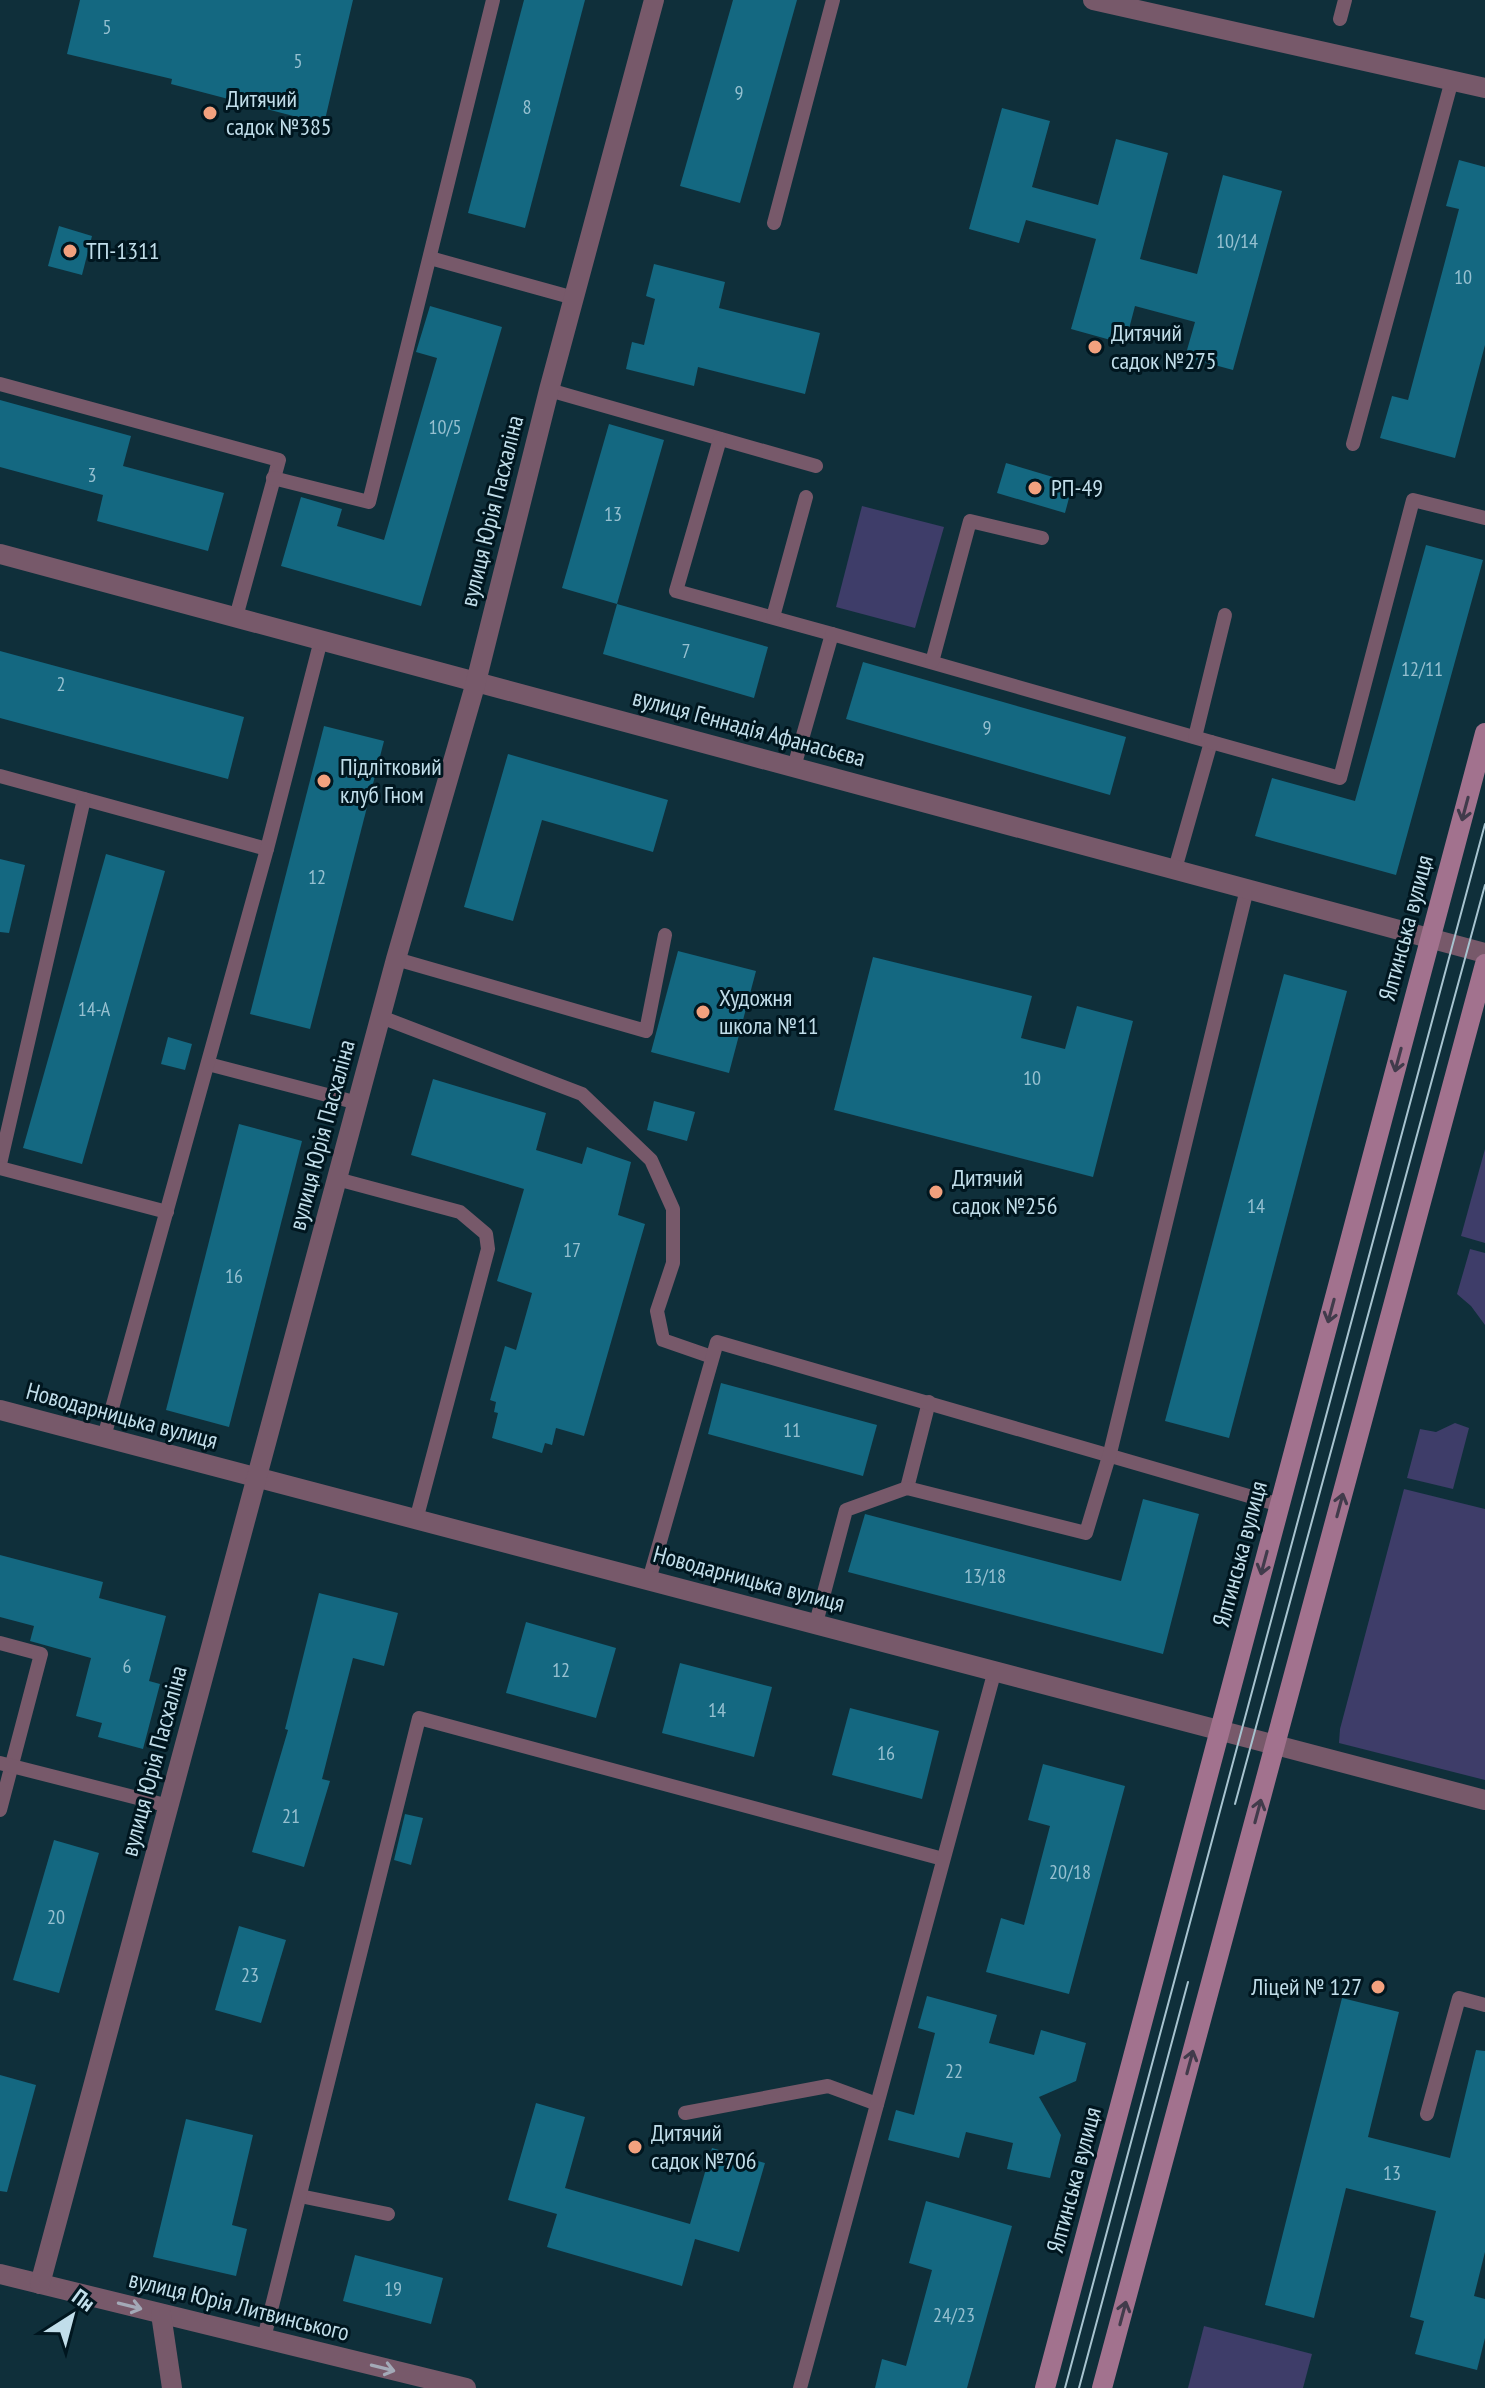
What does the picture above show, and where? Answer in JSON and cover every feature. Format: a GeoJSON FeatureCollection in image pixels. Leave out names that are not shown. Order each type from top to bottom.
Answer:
{"type":"FeatureCollection","features":[{"type":"Feature","properties":{"kind":"street","name":"вулиця Юрія Пасхаліна"},"geometry":{"type":"LineString","coordinates":[[40,2284],[396,959],[476,682],[549,390],[654,0]]}},
{"type":"Feature","properties":{"kind":"street"},"geometry":{"type":"LineString","coordinates":[[1093,0],[1485,88]]}},
{"type":"Feature","properties":{"kind":"street","name":"вулиця Геннадія Афанасьєва"},"geometry":{"type":"LineString","coordinates":[[0,554],[1485,953]]}},
{"type":"Feature","properties":{"kind":"street","name":"Ялтинська вулиця"},"geometry":{"type":"LineString","coordinates":[[1045,2388],[1485,733]]}},
{"type":"Feature","properties":{"kind":"street"},"geometry":{"type":"LineString","coordinates":[[1102,2388],[1485,964]]}},
{"type":"Feature","properties":{"kind":"street","name":"Новодарницька вулиця"},"geometry":{"type":"LineString","coordinates":[[0,1410],[1485,1800]]}},
{"type":"Feature","properties":{"kind":"street","name":"вулиця Юрія Литвинського"},"geometry":{"type":"LineString","coordinates":[[0,2274],[466,2388]]}},
{"type":"Feature","properties":{"kind":"street"},"geometry":{"type":"LineString","coordinates":[[161,2314],[172,2388]]}},
{"type":"Feature","properties":{"kind":"lane"},"geometry":{"type":"LineString","coordinates":[[273,478],[369,502],[493,0]]}},
{"type":"Feature","properties":{"kind":"lane"},"geometry":{"type":"LineString","coordinates":[[774,223],[833,0]]}},
{"type":"Feature","properties":{"kind":"lane"},"geometry":{"type":"LineString","coordinates":[[1340,19],[1345,0]]}},
{"type":"Feature","properties":{"kind":"lane"},"geometry":{"type":"LineString","coordinates":[[1353,444],[1452,80]]}},
{"type":"Feature","properties":{"kind":"lane"},"geometry":{"type":"LineString","coordinates":[[430,258],[574,298]]}},
{"type":"Feature","properties":{"kind":"lane"},"geometry":{"type":"LineString","coordinates":[[0,384],[279,460],[236,617]]}},
{"type":"Feature","properties":{"kind":"lane"},"geometry":{"type":"LineString","coordinates":[[549,390],[816,466]]}},
{"type":"Feature","properties":{"kind":"lane"},"geometry":{"type":"LineString","coordinates":[[720,439],[676,591],[1340,778],[1413,500],[1485,518]]}},
{"type":"Feature","properties":{"kind":"lane"},"geometry":{"type":"LineString","coordinates":[[773,617],[806,497]]}},
{"type":"Feature","properties":{"kind":"lane"},"geometry":{"type":"LineString","coordinates":[[932,662],[970,521],[1042,538]]}},
{"type":"Feature","properties":{"kind":"lane"},"geometry":{"type":"LineString","coordinates":[[1195,737],[1225,615]]}},
{"type":"Feature","properties":{"kind":"lane"},"geometry":{"type":"LineString","coordinates":[[794,767],[832,634]]}},
{"type":"Feature","properties":{"kind":"lane"},"geometry":{"type":"LineString","coordinates":[[104,1437],[267,849],[321,640]]}},
{"type":"Feature","properties":{"kind":"lane"},"geometry":{"type":"LineString","coordinates":[[1175,869],[1211,742]]}},
{"type":"Feature","properties":{"kind":"lane"},"geometry":{"type":"LineString","coordinates":[[0,776],[267,849]]}},
{"type":"Feature","properties":{"kind":"lane"},"geometry":{"type":"LineString","coordinates":[[84,799],[0,1166],[167,1212]]}},
{"type":"Feature","properties":{"kind":"lane"},"geometry":{"type":"LineString","coordinates":[[816,1623],[846,1510],[907,1488],[1086,1533],[1110,1453],[1247,889]]}},
{"type":"Feature","properties":{"kind":"lane"},"geometry":{"type":"LineString","coordinates":[[396,959],[646,1031],[665,935]]}},
{"type":"Feature","properties":{"kind":"lane"},"geometry":{"type":"LineString","coordinates":[[381,1017],[582,1094],[632,1140],[651,1160],[673,1209],[673,1263],[657,1311],[663,1340],[712,1357]]}},
{"type":"Feature","properties":{"kind":"lane"},"geometry":{"type":"LineString","coordinates":[[208,1064],[358,1103]]}},
{"type":"Feature","properties":{"kind":"lane"},"geometry":{"type":"LineString","coordinates":[[337,1179],[460,1212],[486,1234],[488,1249],[416,1520]]}},
{"type":"Feature","properties":{"kind":"lane"},"geometry":{"type":"LineString","coordinates":[[649,1580],[717,1342],[1110,1453],[1280,1505]]}},
{"type":"Feature","properties":{"kind":"lane"},"geometry":{"type":"LineString","coordinates":[[907,1488],[929,1402]]}},
{"type":"Feature","properties":{"kind":"lane"},"geometry":{"type":"LineString","coordinates":[[0,1643],[41,1654],[6,1765],[0,1810]]}},
{"type":"Feature","properties":{"kind":"lane"},"geometry":{"type":"LineString","coordinates":[[800,2388],[995,1670]]}},
{"type":"Feature","properties":{"kind":"lane"},"geometry":{"type":"LineString","coordinates":[[264,2338],[419,1718],[943,1859]]}},
{"type":"Feature","properties":{"kind":"lane"},"geometry":{"type":"LineString","coordinates":[[6,1765],[169,1806]]}},
{"type":"Feature","properties":{"kind":"lane"},"geometry":{"type":"LineString","coordinates":[[1427,2114],[1459,1998],[1485,2005]]}},
{"type":"Feature","properties":{"kind":"lane"},"geometry":{"type":"LineString","coordinates":[[685,2113],[828,2086],[877,2104]]}},
{"type":"Feature","properties":{"kind":"lane"},"geometry":{"type":"LineString","coordinates":[[300,2196],[388,2214]]}},
{"type":"Feature","properties":{"kind":"shaded area"},"geometry":{"type":"Polygon","coordinates":[[[862,506],[944,527],[915,628],[836,607],[862,506]]]}},
{"type":"Feature","properties":{"kind":"shaded area"},"geometry":{"type":"Polygon","coordinates":[[[1485,1149],[1485,1243],[1461,1236],[1485,1149]]]}},
{"type":"Feature","properties":{"kind":"shaded area"},"geometry":{"type":"Polygon","coordinates":[[[1470,1249],[1485,1253],[1485,1325],[1457,1294],[1470,1249]]]}},
{"type":"Feature","properties":{"kind":"shaded area"},"geometry":{"type":"Polygon","coordinates":[[[1455,1423],[1469,1428],[1453,1489],[1407,1478],[1420,1429],[1436,1432],[1455,1423]]]}},
{"type":"Feature","properties":{"kind":"shaded area"},"geometry":{"type":"Polygon","coordinates":[[[1404,1489],[1485,1509],[1485,1780],[1339,1743],[1340,1729],[1404,1489]]]}},
{"type":"Feature","properties":{"kind":"shaded area"},"geometry":{"type":"Polygon","coordinates":[[[1204,2326],[1312,2354],[1303,2388],[1188,2388],[1204,2326]]]}},
{"type":"Feature","properties":{"kind":"building"},"geometry":{"type":"Polygon","coordinates":[[[80,0],[353,0],[324,124],[171,84],[172,79],[67,54],[80,0]]]}},
{"type":"Feature","properties":{"kind":"building"},"geometry":{"type":"Polygon","coordinates":[[[524,0],[585,0],[525,228],[468,213],[524,0]]]}},
{"type":"Feature","properties":{"kind":"building"},"geometry":{"type":"Polygon","coordinates":[[[733,0],[797,0],[740,203],[680,186],[733,0]]]}},
{"type":"Feature","properties":{"kind":"building"},"geometry":{"type":"Polygon","coordinates":[[[1002,108],[1050,121],[1032,187],[1098,205],[1116,139],[1168,153],[1140,259],[1197,274],[1223,175],[1282,191],[1233,370],[1185,357],[1195,322],[1135,306],[1125,344],[1071,329],[1096,239],[1026,220],[1019,243],[969,229],[1002,108]]]}},
{"type":"Feature","properties":{"kind":"building"},"geometry":{"type":"Polygon","coordinates":[[[1459,160],[1485,167],[1485,345],[1455,458],[1380,438],[1392,396],[1408,400],[1459,209],[1446,206],[1459,160]]]}},
{"type":"Feature","properties":{"kind":"building","name":"ТП-1311"},"geometry":{"type":"Polygon","coordinates":[[[59,226],[92,236],[82,275],[48,266],[59,226]]]}},
{"type":"Feature","properties":{"kind":"building"},"geometry":{"type":"Polygon","coordinates":[[[654,264],[725,282],[719,308],[820,333],[805,394],[698,367],[694,386],[626,369],[632,342],[644,345],[655,299],[646,296],[654,264]]]}},
{"type":"Feature","properties":{"kind":"building"},"geometry":{"type":"Polygon","coordinates":[[[430,306],[502,327],[421,606],[281,566],[301,497],[342,509],[337,526],[384,540],[437,358],[416,352],[430,306]]]}},
{"type":"Feature","properties":{"kind":"building"},"geometry":{"type":"Polygon","coordinates":[[[0,400],[131,436],[123,466],[224,493],[208,551],[97,521],[103,495],[0,467],[0,400]]]}},
{"type":"Feature","properties":{"kind":"building"},"geometry":{"type":"Polygon","coordinates":[[[609,424],[664,440],[617,604],[562,588],[609,424]]]}},
{"type":"Feature","properties":{"kind":"building","name":"РП-49"},"geometry":{"type":"Polygon","coordinates":[[[1006,463],[1073,483],[1065,513],[997,493],[1006,463]]]}},
{"type":"Feature","properties":{"kind":"building"},"geometry":{"type":"Polygon","coordinates":[[[1426,545],[1483,560],[1396,875],[1255,836],[1272,778],[1355,801],[1426,545]]]}},
{"type":"Feature","properties":{"kind":"building"},"geometry":{"type":"Polygon","coordinates":[[[617,604],[768,647],[754,698],[603,654],[617,604]]]}},
{"type":"Feature","properties":{"kind":"building"},"geometry":{"type":"Polygon","coordinates":[[[0,651],[244,717],[228,779],[0,718],[0,651]]]}},
{"type":"Feature","properties":{"kind":"building"},"geometry":{"type":"Polygon","coordinates":[[[863,662],[1126,737],[1110,795],[846,719],[863,662]]]}},
{"type":"Feature","properties":{"kind":"building"},"geometry":{"type":"Polygon","coordinates":[[[324,726],[384,741],[310,1029],[250,1014],[324,726]]]}},
{"type":"Feature","properties":{"kind":"building"},"geometry":{"type":"Polygon","coordinates":[[[508,754],[668,800],[653,852],[542,820],[513,921],[464,907],[508,754]]]}},
{"type":"Feature","properties":{"kind":"building"},"geometry":{"type":"Polygon","coordinates":[[[106,854],[165,871],[82,1164],[23,1148],[106,854]]]}},
{"type":"Feature","properties":{"kind":"building"},"geometry":{"type":"Polygon","coordinates":[[[0,859],[25,865],[9,933],[0,932],[0,859]]]}},
{"type":"Feature","properties":{"kind":"building","name":"Художня школа №11"},"geometry":{"type":"Polygon","coordinates":[[[678,951],[756,971],[729,1073],[651,1052],[678,951]]]}},
{"type":"Feature","properties":{"kind":"building"},"geometry":{"type":"Polygon","coordinates":[[[873,957],[1032,996],[1021,1038],[1065,1049],[1077,1006],[1133,1021],[1093,1177],[834,1110],[873,957]]]}},
{"type":"Feature","properties":{"kind":"building"},"geometry":{"type":"Polygon","coordinates":[[[1284,974],[1347,991],[1229,1438],[1165,1421],[1284,974]]]}},
{"type":"Feature","properties":{"kind":"building"},"geometry":{"type":"Polygon","coordinates":[[[168,1037],[192,1044],[185,1070],[161,1064],[168,1037]]]}},
{"type":"Feature","properties":{"kind":"building"},"geometry":{"type":"Polygon","coordinates":[[[433,1079],[546,1113],[536,1150],[582,1164],[587,1147],[631,1162],[618,1215],[645,1224],[584,1436],[556,1428],[552,1445],[545,1443],[542,1453],[492,1438],[498,1413],[494,1412],[496,1402],[490,1400],[505,1346],[516,1350],[532,1293],[497,1281],[524,1189],[411,1155],[433,1079]]]}},
{"type":"Feature","properties":{"kind":"building"},"geometry":{"type":"Polygon","coordinates":[[[654,1101],[695,1112],[687,1141],[647,1130],[654,1101]]]}},
{"type":"Feature","properties":{"kind":"building"},"geometry":{"type":"Polygon","coordinates":[[[239,1124],[302,1141],[229,1427],[166,1410],[239,1124]]]}},
{"type":"Feature","properties":{"kind":"building"},"geometry":{"type":"Polygon","coordinates":[[[721,1383],[877,1425],[863,1476],[708,1434],[721,1383]]]}},
{"type":"Feature","properties":{"kind":"building"},"geometry":{"type":"Polygon","coordinates":[[[1143,1499],[1199,1514],[1163,1654],[848,1572],[865,1514],[1121,1581],[1143,1499]]]}},
{"type":"Feature","properties":{"kind":"building"},"geometry":{"type":"Polygon","coordinates":[[[0,1555],[103,1582],[99,1598],[166,1616],[149,1681],[160,1684],[143,1749],[98,1737],[102,1723],[76,1716],[91,1658],[30,1641],[34,1626],[0,1617],[0,1555]]]}},
{"type":"Feature","properties":{"kind":"building"},"geometry":{"type":"Polygon","coordinates":[[[319,1593],[398,1613],[384,1666],[353,1658],[322,1779],[330,1781],[304,1867],[252,1852],[288,1730],[285,1729],[319,1593]]]}},
{"type":"Feature","properties":{"kind":"building"},"geometry":{"type":"Polygon","coordinates":[[[526,1622],[616,1648],[596,1718],[506,1693],[526,1622]]]}},
{"type":"Feature","properties":{"kind":"building"},"geometry":{"type":"Polygon","coordinates":[[[680,1663],[772,1687],[754,1757],[662,1733],[680,1663]]]}},
{"type":"Feature","properties":{"kind":"building"},"geometry":{"type":"Polygon","coordinates":[[[850,1708],[939,1731],[922,1799],[832,1775],[850,1708]]]}},
{"type":"Feature","properties":{"kind":"building"},"geometry":{"type":"Polygon","coordinates":[[[1043,1764],[1125,1786],[1069,1994],[986,1972],[1001,1918],[1024,1925],[1050,1826],[1028,1820],[1043,1764]]]}},
{"type":"Feature","properties":{"kind":"building"},"geometry":{"type":"Polygon","coordinates":[[[405,1814],[423,1818],[411,1865],[394,1860],[405,1814]]]}},
{"type":"Feature","properties":{"kind":"building"},"geometry":{"type":"Polygon","coordinates":[[[54,1840],[99,1853],[59,1993],[13,1980],[54,1840]]]}},
{"type":"Feature","properties":{"kind":"building"},"geometry":{"type":"Polygon","coordinates":[[[239,1926],[286,1940],[261,2023],[215,2010],[239,1926]]]}},
{"type":"Feature","properties":{"kind":"building"},"geometry":{"type":"Polygon","coordinates":[[[927,1996],[997,2015],[989,2043],[1034,2055],[1041,2030],[1086,2043],[1076,2081],[1039,2097],[1061,2135],[1050,2178],[1007,2169],[1013,2143],[966,2132],[959,2158],[888,2140],[896,2110],[914,2115],[935,2033],[918,2028],[927,1996]]]}},
{"type":"Feature","properties":{"kind":"building"},"geometry":{"type":"Polygon","coordinates":[[[1342,1998],[1399,2012],[1368,2137],[1450,2158],[1476,2050],[1485,2051],[1485,2252],[1474,2296],[1485,2299],[1485,2338],[1477,2370],[1415,2354],[1424,2321],[1410,2317],[1436,2211],[1346,2188],[1314,2318],[1265,2305],[1342,1998]]]}},
{"type":"Feature","properties":{"kind":"building"},"geometry":{"type":"Polygon","coordinates":[[[0,2075],[36,2085],[7,2192],[0,2191],[0,2075]]]}},
{"type":"Feature","properties":{"kind":"building"},"geometry":{"type":"Polygon","coordinates":[[[536,2103],[585,2117],[565,2188],[690,2224],[712,2148],[765,2163],[739,2252],[695,2239],[682,2286],[547,2247],[557,2214],[508,2200],[536,2103]]]}},
{"type":"Feature","properties":{"kind":"building"},"geometry":{"type":"Polygon","coordinates":[[[186,2119],[253,2135],[232,2225],[247,2229],[236,2276],[153,2257],[186,2119]]]}},
{"type":"Feature","properties":{"kind":"building"},"geometry":{"type":"Polygon","coordinates":[[[926,2201],[1012,2226],[967,2388],[875,2388],[882,2359],[906,2366],[932,2270],[909,2263],[926,2201]]]}},
{"type":"Feature","properties":{"kind":"building"},"geometry":{"type":"Polygon","coordinates":[[[355,2255],[443,2278],[431,2324],[343,2301],[355,2255]]]}},
{"type":"Feature","properties":{"kind":"tram line"},"geometry":{"type":"LineString","coordinates":[[1065,2388],[1485,824]]}},
{"type":"Feature","properties":{"kind":"tram line"},"geometry":{"type":"LineString","coordinates":[[1235,1804],[1485,885]]}},
{"type":"Feature","properties":{"kind":"tram line"},"geometry":{"type":"LineString","coordinates":[[1079,2388],[1188,1982]]}},
{"type":"Feature","properties":{"kind":"place","name":"Дитячий садок №385"},"geometry":{"type":"Point","coordinates":[210,113]}},
{"type":"Feature","properties":{"kind":"place","name":"ТП-1311"},"geometry":{"type":"Point","coordinates":[70,251]}},
{"type":"Feature","properties":{"kind":"place","name":"Дитячий садок №275"},"geometry":{"type":"Point","coordinates":[1095,347]}},
{"type":"Feature","properties":{"kind":"place","name":"РП-49"},"geometry":{"type":"Point","coordinates":[1035,488]}},
{"type":"Feature","properties":{"kind":"place","name":"Підлітковий клуб Гном"},"geometry":{"type":"Point","coordinates":[324,781]}},
{"type":"Feature","properties":{"kind":"place","name":"Художня школа №11"},"geometry":{"type":"Point","coordinates":[703,1012]}},
{"type":"Feature","properties":{"kind":"place","name":"Дитячий садок №256"},"geometry":{"type":"Point","coordinates":[936,1192]}},
{"type":"Feature","properties":{"kind":"place","name":"Ліцей № 127"},"geometry":{"type":"Point","coordinates":[1378,1987]}},
{"type":"Feature","properties":{"kind":"place","name":"Дитячий садок №706"},"geometry":{"type":"Point","coordinates":[635,2147]}}]}
